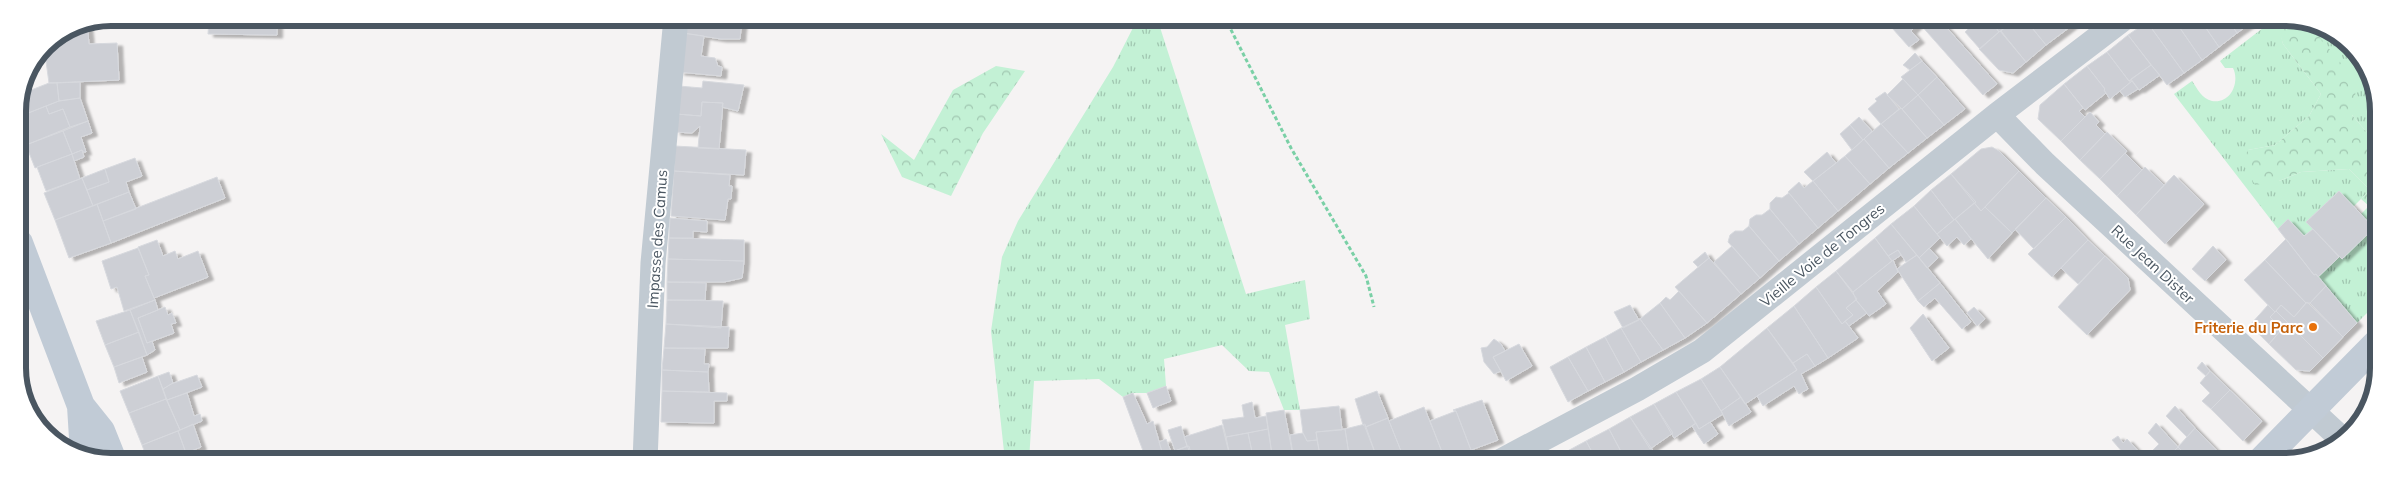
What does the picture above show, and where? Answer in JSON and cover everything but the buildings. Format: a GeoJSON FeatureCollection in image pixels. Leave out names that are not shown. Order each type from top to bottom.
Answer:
{"type":"FeatureCollection","features":[{"type":"Feature","properties":{"kind":"street","name":"Impasse des Camus"},"geometry":{"type":"LineString","coordinates":[[645,453],[653,263],[675,26]]}},
{"type":"Feature","properties":{"kind":"street","name":"Vieille Voie de Tongres"},"geometry":{"type":"LineString","coordinates":[[1515,453],[1637,389],[1702,351],[1997,115],[2114,26]]}},
{"type":"Feature","properties":{"kind":"street","name":"Rue Jean Dister"},"geometry":{"type":"LineString","coordinates":[[1997,115],[2045,164],[2337,435]]}},
{"type":"Feature","properties":{"kind":"street"},"geometry":{"type":"LineString","coordinates":[[26,261],[81,406],[84,448]]}},
{"type":"Feature","properties":{"kind":"street"},"geometry":{"type":"LineString","coordinates":[[2269,453],[2370,350]]}},
{"type":"Feature","properties":{"kind":"street"},"geometry":{"type":"LineString","coordinates":[[81,406],[101,431],[110,453]]}},
{"type":"Feature","properties":{"kind":"path"},"geometry":{"type":"LineString","coordinates":[[1229,26],[1291,148],[1366,276],[1374,307]]}},
{"type":"Feature","properties":{"kind":"green space"},"geometry":{"type":"Polygon","coordinates":[[[1134,26],[1160,26],[1246,294],[1305,280],[1310,319],[1285,325],[1300,410],[1284,410],[1269,372],[1249,371],[1222,345],[1164,359],[1166,386],[1147,393],[1133,393],[1123,397],[1099,379],[1034,381],[1030,453],[1004,453],[991,331],[1002,257],[1018,221],[1113,67],[1134,26]]]}},
{"type":"Feature","properties":{"kind":"green space"},"geometry":{"type":"Polygon","coordinates":[[[2266,26],[2283,26],[2280,31],[2283,44],[2321,94],[2309,116],[2275,145],[2248,150],[2279,181],[2301,172],[2349,169],[2370,190],[2353,207],[2339,191],[2306,222],[2313,229],[2304,236],[2288,219],[2278,229],[2174,94],[2192,81],[2200,93],[2208,100],[2219,101],[2229,96],[2234,85],[2235,74],[2233,68],[2225,68],[2220,61],[2266,26]]]}},
{"type":"Feature","properties":{"kind":"green space"},"geometry":{"type":"Polygon","coordinates":[[[2284,26],[2307,29],[2316,33],[2357,83],[2352,115],[2370,136],[2370,190],[2349,169],[2301,172],[2279,181],[2255,185],[2242,162],[2248,150],[2275,145],[2309,116],[2321,94],[2283,44],[2279,31],[2284,26]]]}},
{"type":"Feature","properties":{"kind":"green space"},"geometry":{"type":"Polygon","coordinates":[[[2311,31],[2341,47],[2358,69],[2368,95],[2370,136],[2352,115],[2311,31]]]}},
{"type":"Feature","properties":{"kind":"green space"},"geometry":{"type":"Polygon","coordinates":[[[996,66],[1025,71],[983,133],[951,196],[902,177],[881,134],[914,160],[953,90],[996,66]]]}},
{"type":"Feature","properties":{"kind":"green space"},"geometry":{"type":"Polygon","coordinates":[[[2370,190],[2370,207],[2361,199],[2370,190]]]}},
{"type":"Feature","properties":{"kind":"green space"},"geometry":{"type":"Polygon","coordinates":[[[2370,207],[2370,310],[2357,323],[2318,277],[2339,257],[2342,259],[2361,214],[2370,207]]]}},
{"type":"Feature","properties":{"kind":"place","name":"Friterie du Parc"},"geometry":{"type":"Point","coordinates":[2313,327]}}]}
